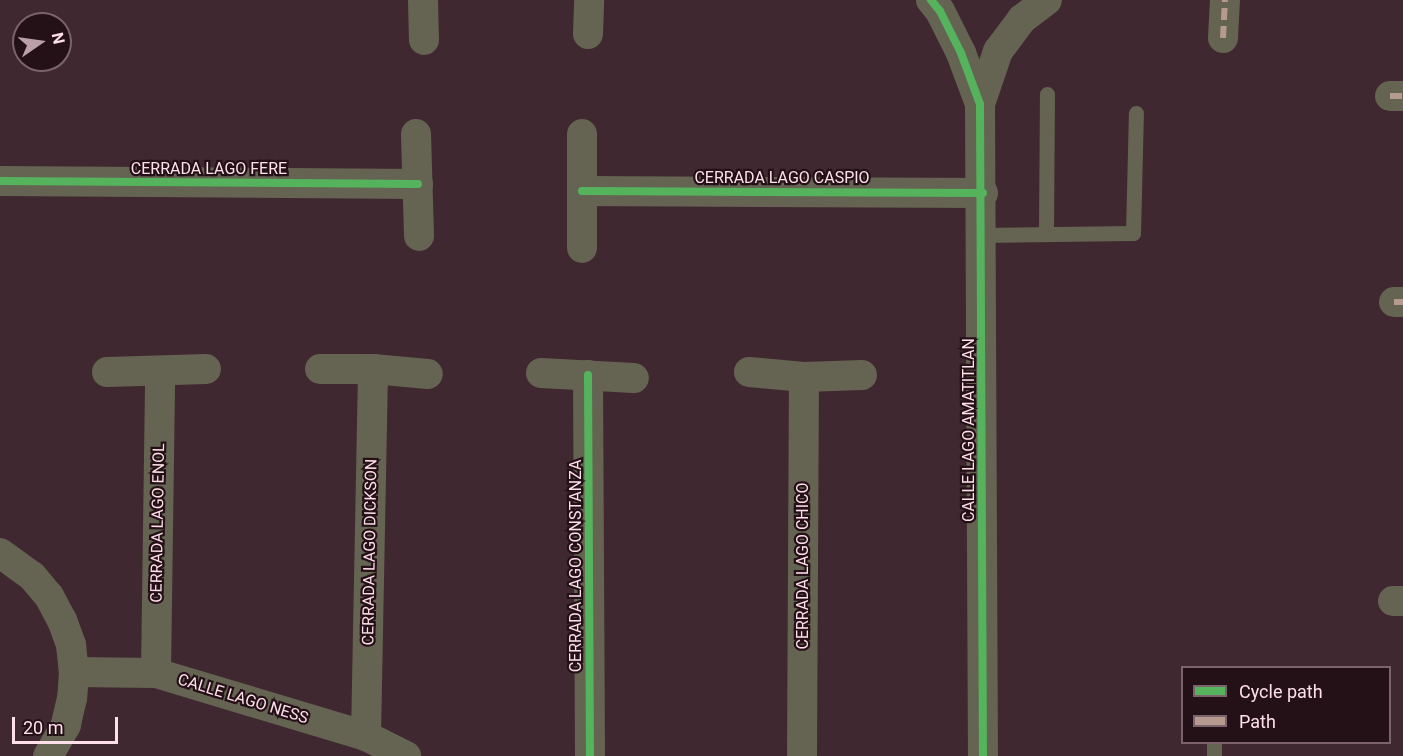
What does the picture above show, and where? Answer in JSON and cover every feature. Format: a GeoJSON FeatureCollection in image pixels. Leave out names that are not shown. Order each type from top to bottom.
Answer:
{"type":"FeatureCollection","features":[{"type":"Feature","properties":{"kind":"street"},"geometry":{"type":"LineString","coordinates":[[423,0],[424,40]]}},
{"type":"Feature","properties":{"kind":"street"},"geometry":{"type":"LineString","coordinates":[[588,34],[589,0]]}},
{"type":"Feature","properties":{"kind":"street"},"geometry":{"type":"LineString","coordinates":[[931,0],[940,11],[961,53],[980,104]]}},
{"type":"Feature","properties":{"kind":"street"},"geometry":{"type":"LineString","coordinates":[[980,104],[998,51],[1022,19],[1047,0]]}},
{"type":"Feature","properties":{"kind":"street"},"geometry":{"type":"LineString","coordinates":[[1223,38],[1225,0]]}},
{"type":"Feature","properties":{"kind":"street","name":"CALLE LAGO AMATITLAN"},"geometry":{"type":"LineString","coordinates":[[980,104],[983,193],[983,756]]}},
{"type":"Feature","properties":{"kind":"street"},"geometry":{"type":"LineString","coordinates":[[416,134],[419,236]]}},
{"type":"Feature","properties":{"kind":"street"},"geometry":{"type":"LineString","coordinates":[[582,134],[582,248]]}},
{"type":"Feature","properties":{"kind":"street","name":"CERRADA LAGO FERE"},"geometry":{"type":"LineString","coordinates":[[0,181],[418,184]]}},
{"type":"Feature","properties":{"kind":"street","name":"CERRADA LAGO CASPIO"},"geometry":{"type":"LineString","coordinates":[[582,191],[983,193]]}},
{"type":"Feature","properties":{"kind":"street"},"geometry":{"type":"LineString","coordinates":[[107,372],[206,369]]}},
{"type":"Feature","properties":{"kind":"street"},"geometry":{"type":"LineString","coordinates":[[320,369],[373,369],[428,374]]}},
{"type":"Feature","properties":{"kind":"street","name":"CERRADA LAGO DICKSON"},"geometry":{"type":"LineString","coordinates":[[366,736],[373,369]]}},
{"type":"Feature","properties":{"kind":"street","name":"CERRADA LAGO ENOL"},"geometry":{"type":"LineString","coordinates":[[156,673],[160,372]]}},
{"type":"Feature","properties":{"kind":"street"},"geometry":{"type":"LineString","coordinates":[[749,372],[804,376],[862,375]]}},
{"type":"Feature","properties":{"kind":"street"},"geometry":{"type":"LineString","coordinates":[[541,373],[634,378]]}},
{"type":"Feature","properties":{"kind":"street","name":"CERRADA LAGO CONSTANZA"},"geometry":{"type":"LineString","coordinates":[[588,375],[590,756]]}},
{"type":"Feature","properties":{"kind":"street","name":"CERRADA LAGO CHICO"},"geometry":{"type":"LineString","coordinates":[[802,756],[804,376]]}},
{"type":"Feature","properties":{"kind":"street"},"geometry":{"type":"LineString","coordinates":[[0,553],[32,576],[49,596],[68,637],[74,672],[72,699],[66,725],[48,756]]}},
{"type":"Feature","properties":{"kind":"street","name":"CALLE LAGO NESS"},"geometry":{"type":"LineString","coordinates":[[74,672],[156,673],[366,736],[406,756]]}},
{"type":"Feature","properties":{"kind":"lane"},"geometry":{"type":"LineString","coordinates":[[1046,232],[1047,94]]}},
{"type":"Feature","properties":{"kind":"lane"},"geometry":{"type":"LineString","coordinates":[[983,235],[1046,232],[1133,233],[1136,113]]}},
{"type":"Feature","properties":{"kind":"marked path"},"geometry":{"type":"LineString","coordinates":[[1223,38],[1225,0]]}},
{"type":"Feature","properties":{"kind":"marked path"},"geometry":{"type":"LineString","coordinates":[[1390,96],[1403,96]]}},
{"type":"Feature","properties":{"kind":"marked path"},"geometry":{"type":"LineString","coordinates":[[1394,302],[1403,302]]}},
{"type":"Feature","properties":{"kind":"cycle path"},"geometry":{"type":"LineString","coordinates":[[931,0],[940,11],[961,53],[980,104],[983,756]]}},
{"type":"Feature","properties":{"kind":"cycle path"},"geometry":{"type":"LineString","coordinates":[[0,181],[418,184]]}},
{"type":"Feature","properties":{"kind":"cycle path"},"geometry":{"type":"LineString","coordinates":[[582,191],[983,193]]}},
{"type":"Feature","properties":{"kind":"cycle path"},"geometry":{"type":"LineString","coordinates":[[588,375],[590,756]]}}]}
